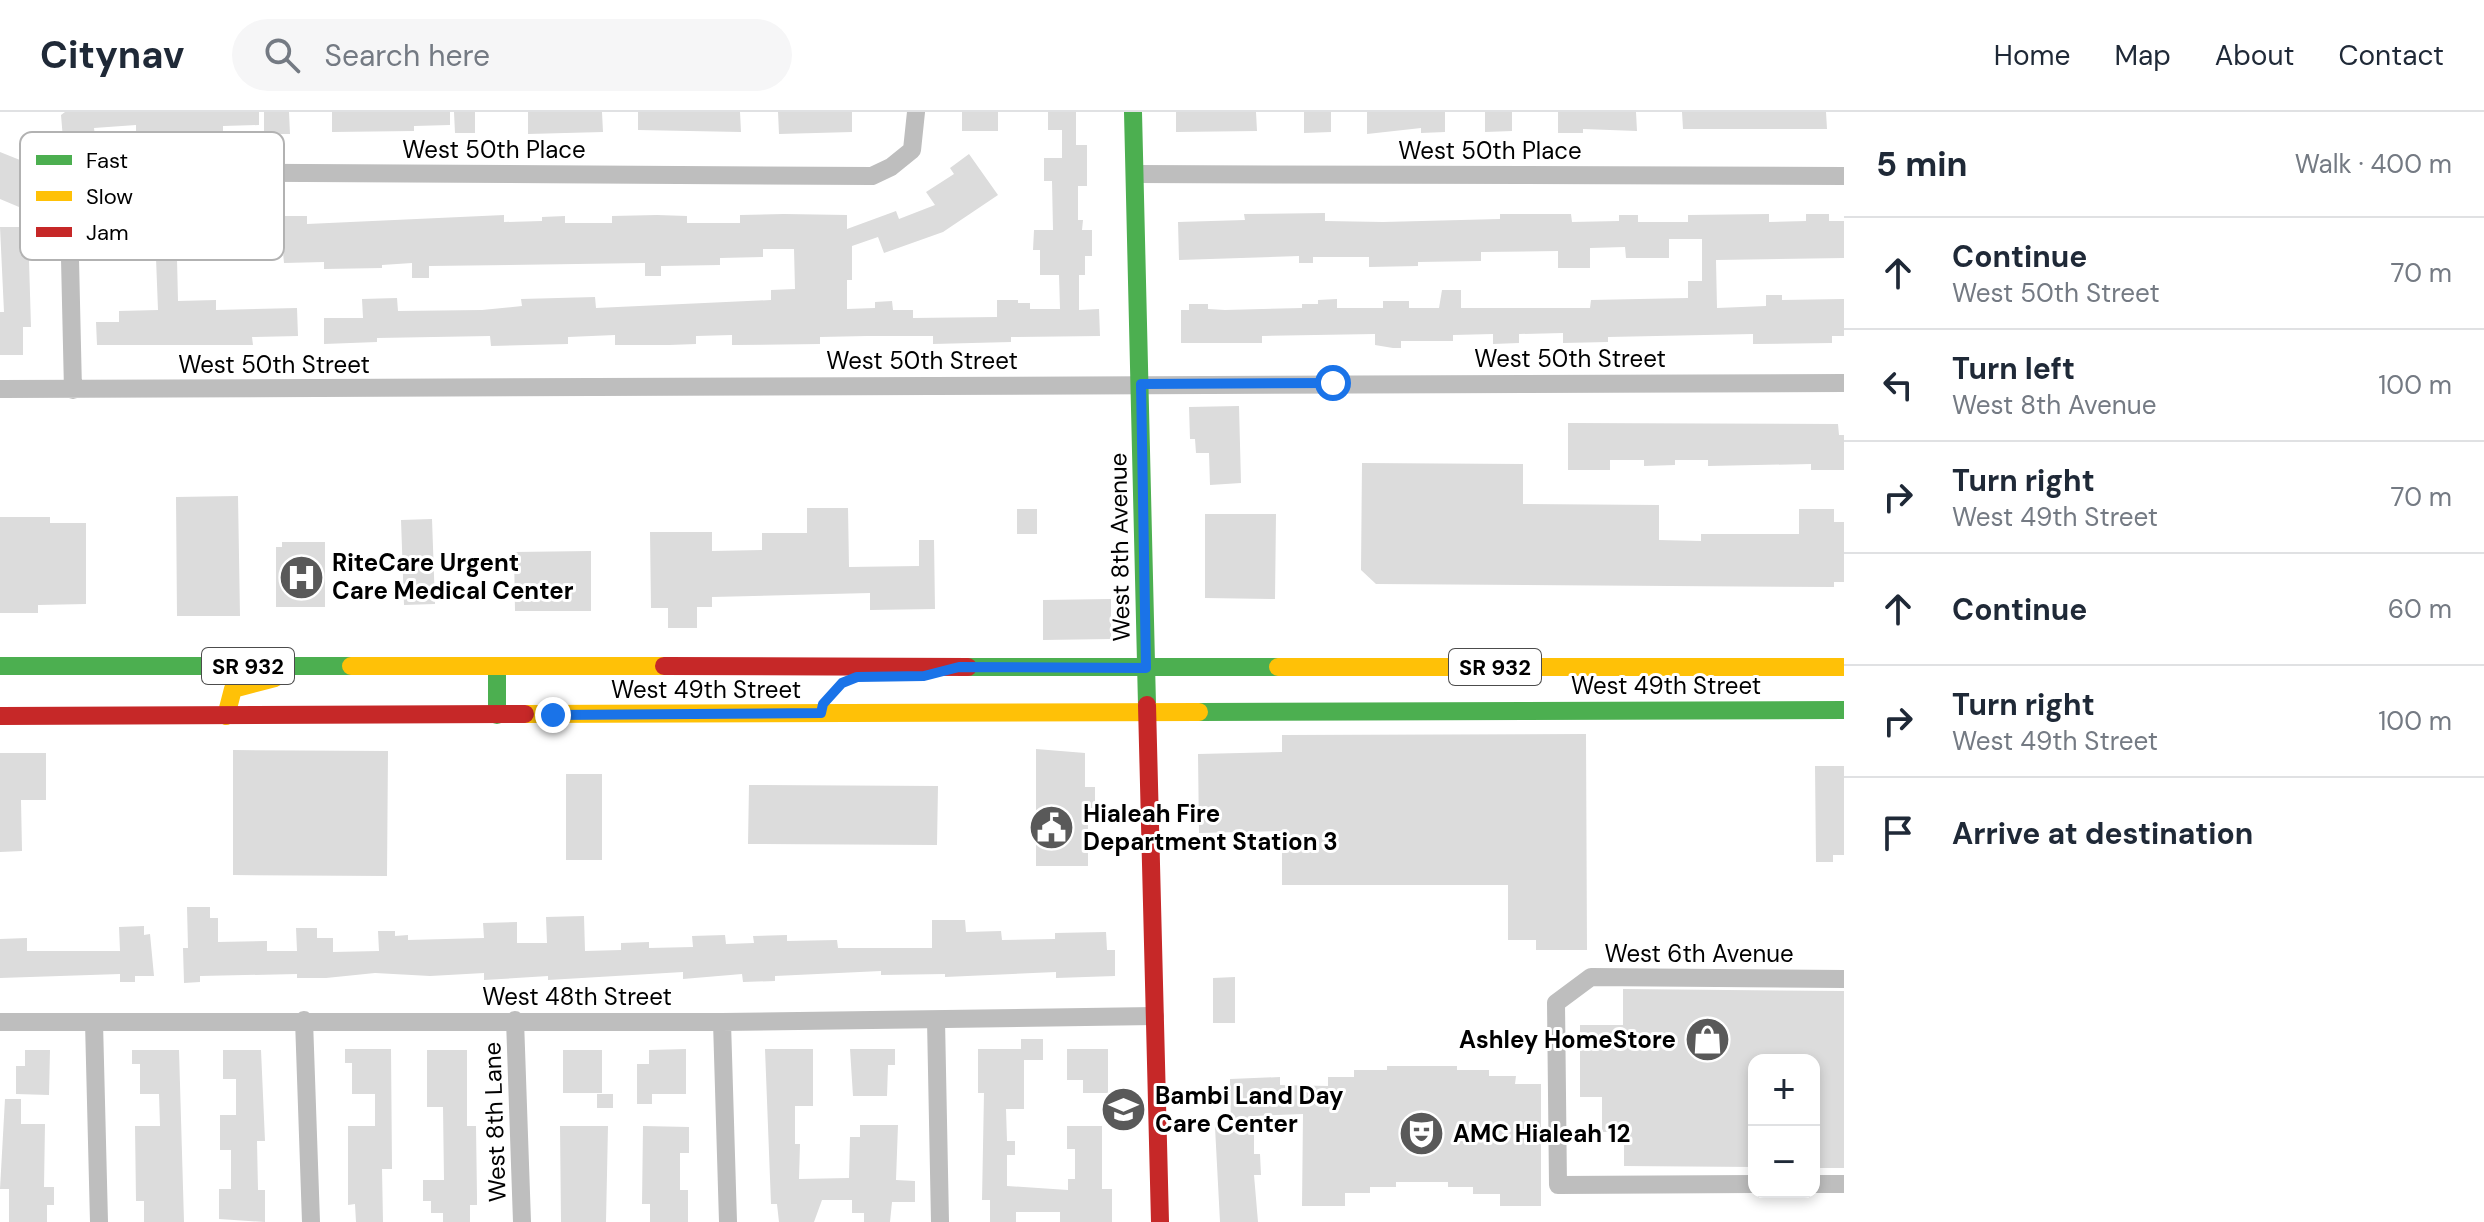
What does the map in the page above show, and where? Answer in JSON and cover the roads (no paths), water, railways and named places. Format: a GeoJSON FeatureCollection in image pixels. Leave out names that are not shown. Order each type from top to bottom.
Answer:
{"type":"FeatureCollection","features":[{"type":"Feature","properties":{"kind":"main road","name":"West 8th Avenue"},"geometry":{"type":"LineString","coordinates":[[1133,112],[1160,1222]]}},
{"type":"Feature","properties":{"kind":"main road","name":"West 49th Street"},"geometry":{"type":"LineString","coordinates":[[0,666],[1835,667]]}},
{"type":"Feature","properties":{"kind":"main road"},"geometry":{"type":"LineString","coordinates":[[226,716],[229,697],[241,684],[339,667]]}},
{"type":"Feature","properties":{"kind":"main road"},"geometry":{"type":"LineString","coordinates":[[497,667],[497,715]]}},
{"type":"Feature","properties":{"kind":"main road"},"geometry":{"type":"LineString","coordinates":[[821,713],[837,688],[857,677],[924,676],[959,667]]}},
{"type":"Feature","properties":{"kind":"main road"},"geometry":{"type":"LineString","coordinates":[[1585,711],[1681,690],[1700,677],[1706,667]]}},
{"type":"Feature","properties":{"kind":"main road"},"geometry":{"type":"LineString","coordinates":[[1706,710],[1717,687],[1835,667]]}},
{"type":"Feature","properties":{"kind":"main road","name":"West 49th Street"},"geometry":{"type":"LineString","coordinates":[[0,716],[1844,710]]}},
{"type":"Feature","properties":{"kind":"street","name":"West 50th Place"},"geometry":{"type":"LineString","coordinates":[[284,173],[872,176],[891,167],[912,150],[916,112]]}},
{"type":"Feature","properties":{"kind":"street","name":"West 50th Place"},"geometry":{"type":"LineString","coordinates":[[1135,174],[1844,176]]}},
{"type":"Feature","properties":{"kind":"street","name":"West 50th Place"},"geometry":{"type":"LineString","coordinates":[[70,260],[73,390]]}},
{"type":"Feature","properties":{"kind":"street","name":"West 50th Street"},"geometry":{"type":"LineString","coordinates":[[0,389],[1844,383]]}},
{"type":"Feature","properties":{"kind":"street","name":"West 6th Avenue"},"geometry":{"type":"LineString","coordinates":[[1748,1184],[1558,1185],[1556,1003],[1591,977],[1844,979]]}},
{"type":"Feature","properties":{"kind":"street","name":"West 48th Street"},"geometry":{"type":"LineString","coordinates":[[0,1022],[722,1022],[1155,1016]]}},
{"type":"Feature","properties":{"kind":"street"},"geometry":{"type":"LineString","coordinates":[[304,1020],[311,1222]]}},
{"type":"Feature","properties":{"kind":"street","name":"West 8th Lane"},"geometry":{"type":"LineString","coordinates":[[515,1020],[522,1222]]}},
{"type":"Feature","properties":{"kind":"street"},"geometry":{"type":"LineString","coordinates":[[936,1020],[940,1222]]}},
{"type":"Feature","properties":{"kind":"street"},"geometry":{"type":"LineString","coordinates":[[94,1022],[99,1222]]}},
{"type":"Feature","properties":{"kind":"street"},"geometry":{"type":"LineString","coordinates":[[722,1022],[728,1222]]}},
{"type":"Feature","properties":{"kind":"street"},"geometry":{"type":"LineString","coordinates":[[1820,1184],[1844,1184]]}},
{"type":"Feature","properties":{"kind":"place","name":"RiteCare Urgent Care Medical Center"},"geometry":{"type":"Point","coordinates":[301,577]}},
{"type":"Feature","properties":{"kind":"place","name":"Hialeah Fire Department Station 3"},"geometry":{"type":"Point","coordinates":[1052,828]}},
{"type":"Feature","properties":{"kind":"place","name":"Ashley HomeStore"},"geometry":{"type":"Point","coordinates":[1707,1040]}},
{"type":"Feature","properties":{"kind":"place","name":"Bambi Land Day Care Center"},"geometry":{"type":"Point","coordinates":[1124,1110]}},
{"type":"Feature","properties":{"kind":"place","name":"AMC Hialeah 12"},"geometry":{"type":"Point","coordinates":[1422,1134]}}]}
